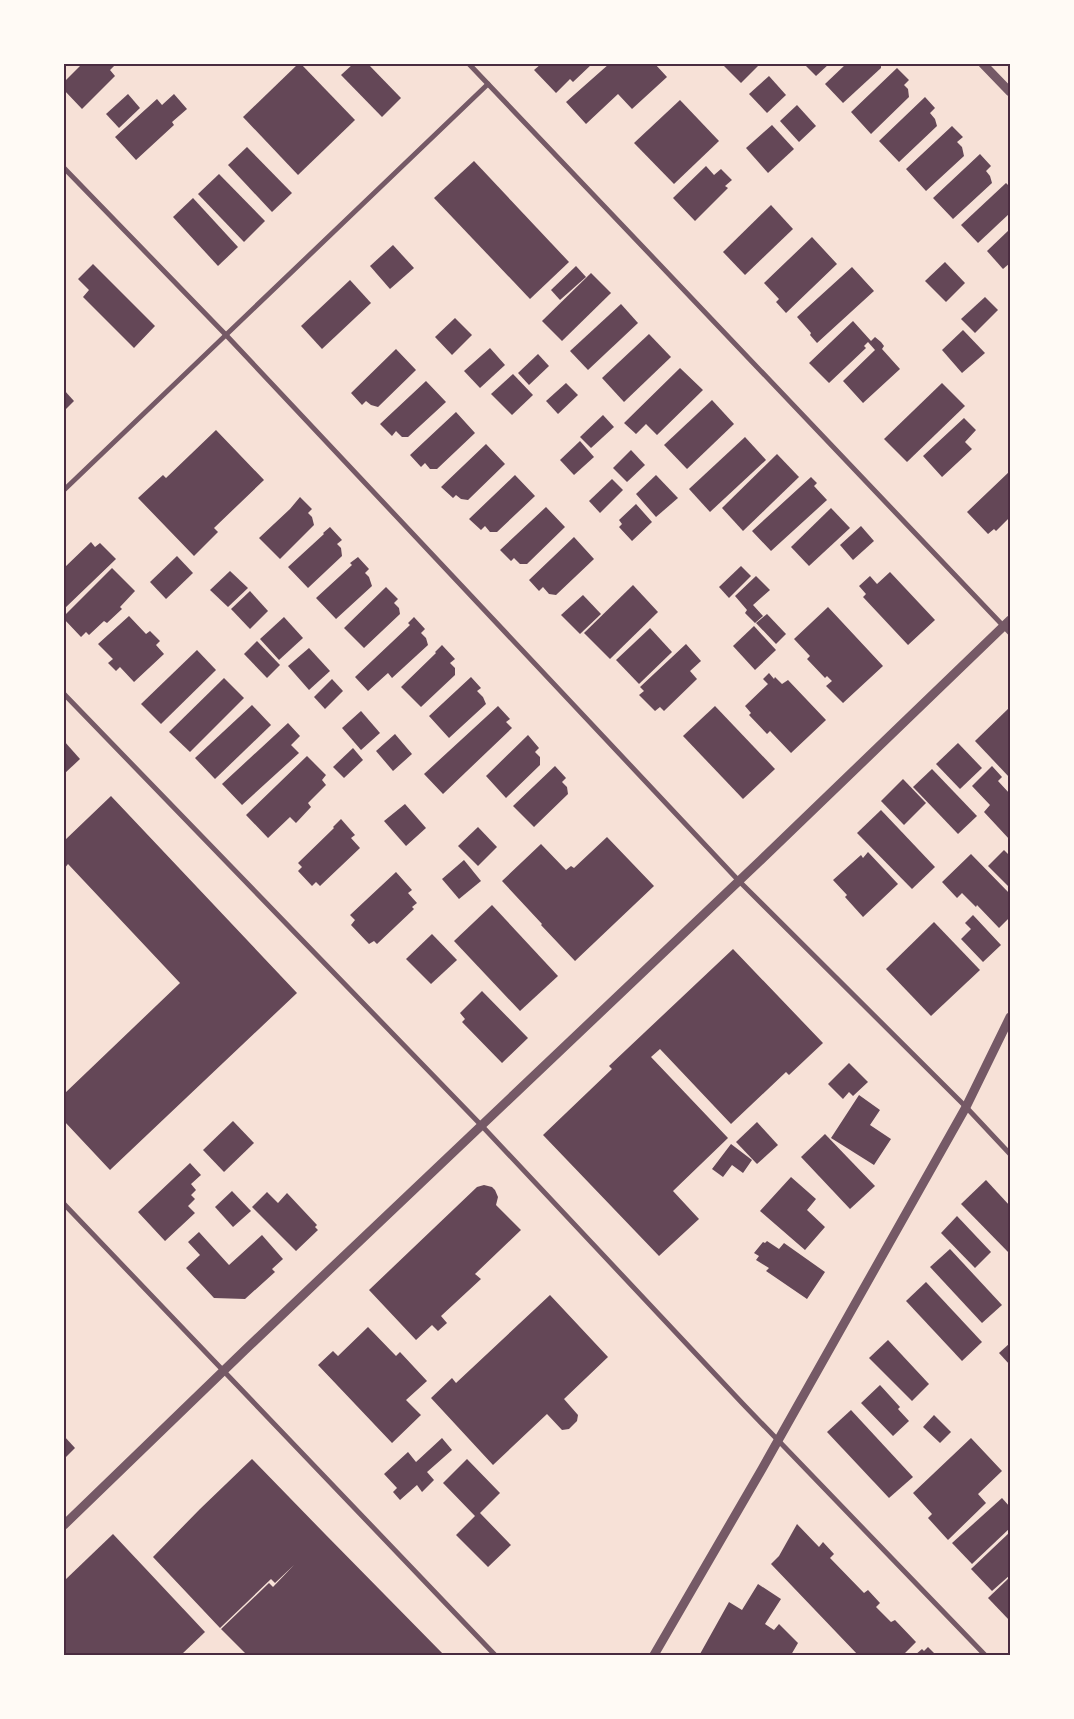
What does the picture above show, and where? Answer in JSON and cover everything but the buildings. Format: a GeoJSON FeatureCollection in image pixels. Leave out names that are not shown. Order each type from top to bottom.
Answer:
{"type":"FeatureCollection","features":[{"type":"Feature","properties":{"kind":"street"},"geometry":{"type":"LineString","coordinates":[[64,1525],[1008,626],[469,64]]}},
{"type":"Feature","properties":{"kind":"street"},"geometry":{"type":"LineString","coordinates":[[983,64],[1010,92]]}},
{"type":"Feature","properties":{"kind":"street"},"geometry":{"type":"LineString","coordinates":[[64,490],[488,84]]}},
{"type":"Feature","properties":{"kind":"street"},"geometry":{"type":"LineString","coordinates":[[64,168],[226,335],[739,881],[966,1107],[1010,1154]]}},
{"type":"Feature","properties":{"kind":"street"},"geometry":{"type":"LineString","coordinates":[[64,694],[482,1126],[778,1440],[985,1655]]}},
{"type":"Feature","properties":{"kind":"street"},"geometry":{"type":"LineString","coordinates":[[654,1655],[966,1107],[1010,1018]]}},
{"type":"Feature","properties":{"kind":"street"},"geometry":{"type":"LineString","coordinates":[[64,1204],[495,1655]]}}]}
